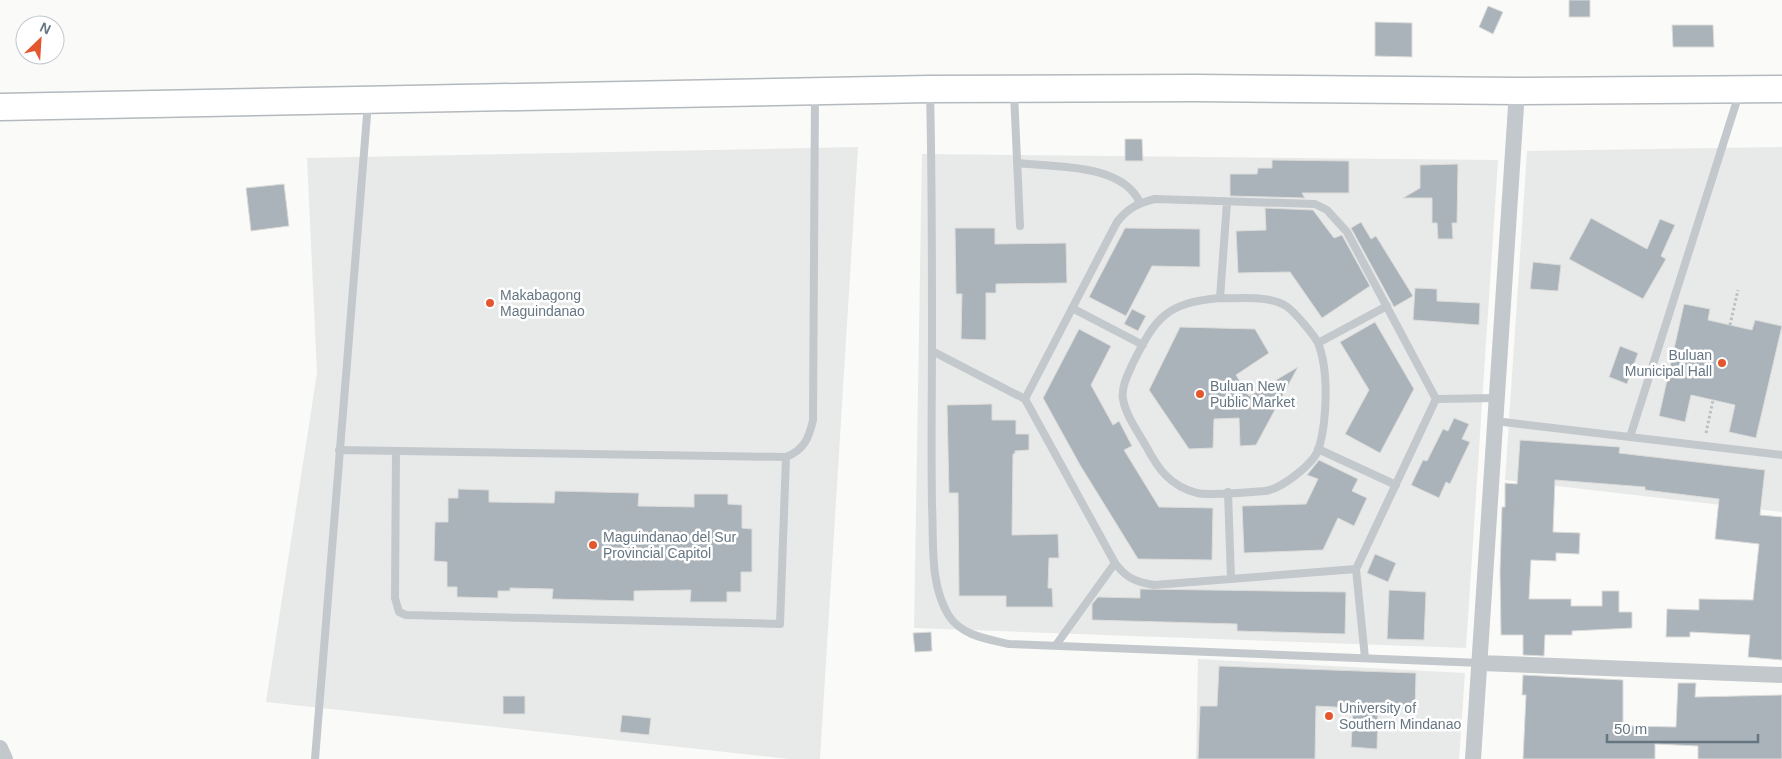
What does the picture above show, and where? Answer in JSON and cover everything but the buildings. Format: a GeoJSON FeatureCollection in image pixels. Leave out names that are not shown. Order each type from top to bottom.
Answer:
{"type":"FeatureCollection","features":[{"type":"Feature","properties":{"kind":"highway"},"geometry":{"type":"LineString","coordinates":[[0,107],[929,89],[1782,90]]}},
{"type":"Feature","properties":{"kind":"street"},"geometry":{"type":"LineString","coordinates":[[1473,759],[1481,663],[1517,91]]}},
{"type":"Feature","properties":{"kind":"street"},"geometry":{"type":"LineString","coordinates":[[1481,663],[1782,675]]}},
{"type":"Feature","properties":{"kind":"street"},"geometry":{"type":"LineString","coordinates":[[0,748],[4,759]]}},
{"type":"Feature","properties":{"kind":"lane"},"geometry":{"type":"LineString","coordinates":[[929,89],[932,207],[931,461],[935,576],[942,602],[950,617],[958,626],[976,636],[1009,644],[1481,663]]}},
{"type":"Feature","properties":{"kind":"lane"},"geometry":{"type":"LineString","coordinates":[[1014,89],[1020,226]]}},
{"type":"Feature","properties":{"kind":"lane"},"geometry":{"type":"LineString","coordinates":[[1630,437],[1740,90]]}},
{"type":"Feature","properties":{"kind":"lane"},"geometry":{"type":"LineString","coordinates":[[339,450],[786,457],[804,447],[810,435],[813,420],[815,91]]}},
{"type":"Feature","properties":{"kind":"lane"},"geometry":{"type":"LineString","coordinates":[[315,759],[368,100]]}},
{"type":"Feature","properties":{"kind":"lane"},"geometry":{"type":"LineString","coordinates":[[1017,163],[1105,173],[1128,185],[1140,203]]}},
{"type":"Feature","properties":{"kind":"lane"},"geometry":{"type":"LineString","coordinates":[[1025,399],[1117,222],[1127,209],[1155,199],[1315,204],[1327,210],[1347,232],[1436,399]]}},
{"type":"Feature","properties":{"kind":"lane"},"geometry":{"type":"LineString","coordinates":[[1220,298],[1227,202]]}},
{"type":"Feature","properties":{"kind":"lane"},"geometry":{"type":"LineString","coordinates":[[1220,298],[1273,300],[1286,306],[1318,343],[1327,388],[1318,449],[1292,479],[1283,485],[1266,490],[1197,493],[1176,484],[1158,470],[1127,412],[1122,397],[1125,380],[1142,345],[1157,321],[1177,307],[1196,300],[1220,298]]}},
{"type":"Feature","properties":{"kind":"lane"},"geometry":{"type":"LineString","coordinates":[[1318,343],[1387,306]]}},
{"type":"Feature","properties":{"kind":"lane"},"geometry":{"type":"LineString","coordinates":[[1072,308],[1142,345]]}},
{"type":"Feature","properties":{"kind":"lane"},"geometry":{"type":"LineString","coordinates":[[932,351],[1025,399],[1115,563],[1123,574],[1136,582],[1154,585],[1356,569]]}},
{"type":"Feature","properties":{"kind":"lane"},"geometry":{"type":"LineString","coordinates":[[1436,399],[1497,398]]}},
{"type":"Feature","properties":{"kind":"lane"},"geometry":{"type":"LineString","coordinates":[[1365,658],[1356,569],[1436,399]]}},
{"type":"Feature","properties":{"kind":"lane"},"geometry":{"type":"LineString","coordinates":[[1495,421],[1782,455]]}},
{"type":"Feature","properties":{"kind":"lane"},"geometry":{"type":"LineString","coordinates":[[1318,449],[1396,485]]}},
{"type":"Feature","properties":{"kind":"lane"},"geometry":{"type":"LineString","coordinates":[[396,451],[395,598],[399,612],[406,615],[770,624],[780,624],[786,457]]}},
{"type":"Feature","properties":{"kind":"lane"},"geometry":{"type":"LineString","coordinates":[[1228,492],[1232,579]]}},
{"type":"Feature","properties":{"kind":"lane"},"geometry":{"type":"LineString","coordinates":[[1056,645],[1115,563]]}},
{"type":"Feature","properties":{"kind":"path"},"geometry":{"type":"LineString","coordinates":[[1730,325],[1738,290]]}},
{"type":"Feature","properties":{"kind":"path"},"geometry":{"type":"LineString","coordinates":[[1703,446],[1713,400]]}},
{"type":"Feature","properties":{"kind":"shaded area"},"geometry":{"type":"Polygon","coordinates":[[[858,147],[820,759],[790,759],[266,702],[317,373],[307,158],[858,147]]]}},
{"type":"Feature","properties":{"kind":"shaded area"},"geometry":{"type":"Polygon","coordinates":[[[1782,147],[1782,512],[1505,480],[1527,151],[1782,147]]]}},
{"type":"Feature","properties":{"kind":"shaded area","name":"Buluan New Public Market"},"geometry":{"type":"Polygon","coordinates":[[[922,154],[1498,160],[1466,648],[914,628],[922,154]]]}},
{"type":"Feature","properties":{"kind":"shaded area","name":"University of Southern Mindanao"},"geometry":{"type":"Polygon","coordinates":[[[1198,659],[1465,673],[1459,759],[1196,759],[1198,659]]]}},
{"type":"Feature","properties":{"kind":"place","name":"Makabagong Maguindanao"},"geometry":{"type":"Point","coordinates":[490,303]}},
{"type":"Feature","properties":{"kind":"place","name":"Buluan Municipal Hall"},"geometry":{"type":"Point","coordinates":[1722,363]}},
{"type":"Feature","properties":{"kind":"place","name":"Buluan New Public Market"},"geometry":{"type":"Point","coordinates":[1200,394]}},
{"type":"Feature","properties":{"kind":"place","name":"Maguindanao del Sur Provincial Capitol"},"geometry":{"type":"Point","coordinates":[593,545]}},
{"type":"Feature","properties":{"kind":"place","name":"University of Southern Mindanao"},"geometry":{"type":"Point","coordinates":[1329,716]}}]}
